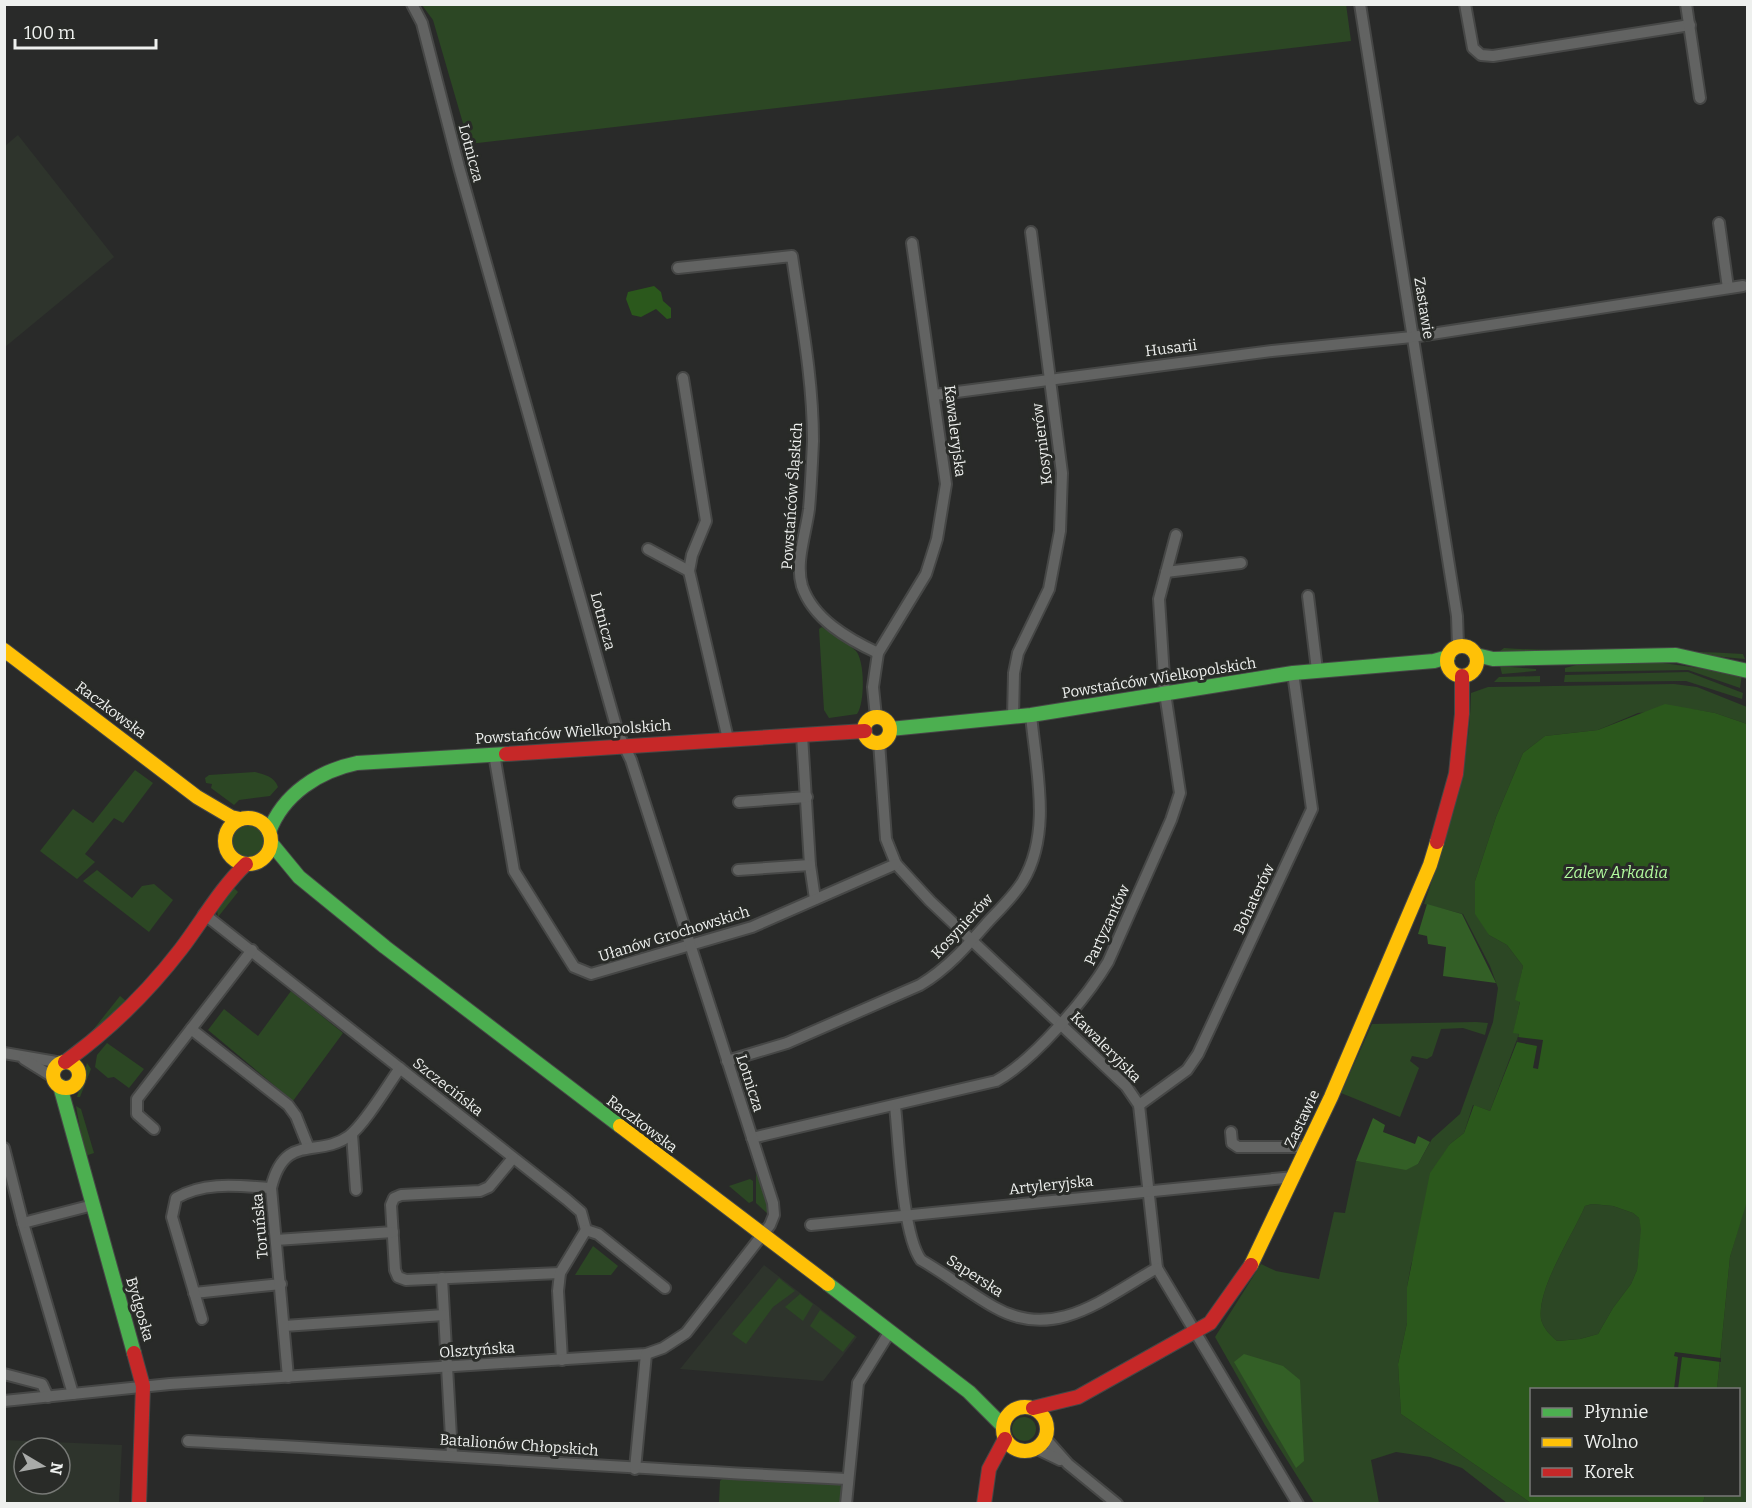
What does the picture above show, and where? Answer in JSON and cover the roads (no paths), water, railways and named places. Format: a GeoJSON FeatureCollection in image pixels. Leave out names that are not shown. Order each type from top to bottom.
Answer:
{"type":"FeatureCollection","features":[{"type":"Feature","properties":{"kind":"street","name":"Lotnicza"},"geometry":{"type":"LineString","coordinates":[[412,4],[422,23],[459,167],[624,746],[632,760],[774,1210],[770,1225],[762,1237]]}},
{"type":"Feature","properties":{"kind":"street","name":"Zastawie"},"geometry":{"type":"LineString","coordinates":[[1196,1331],[1210,1323],[1247,1273],[1294,1177],[1430,865],[1456,774],[1468,661],[1457,616],[1360,4]]}},
{"type":"Feature","properties":{"kind":"street"},"geometry":{"type":"LineString","coordinates":[[1465,4],[1473,48],[1481,55],[1492,56],[1690,25]]}},
{"type":"Feature","properties":{"kind":"street"},"geometry":{"type":"LineString","coordinates":[[1686,4],[1700,98]]}},
{"type":"Feature","properties":{"kind":"street"},"geometry":{"type":"LineString","coordinates":[[1719,223],[1728,288]]}},
{"type":"Feature","properties":{"kind":"street","name":"Kosynierów"},"geometry":{"type":"LineString","coordinates":[[1013,717],[1014,674],[1018,653],[1049,589],[1060,531],[1062,473],[1031,232]]}},
{"type":"Feature","properties":{"kind":"street","name":"Kawaleryjska"},"geometry":{"type":"LineString","coordinates":[[876,717],[873,687],[878,653],[926,574],[937,539],[946,484],[912,243]]}},
{"type":"Feature","properties":{"kind":"street","name":"Powstańców Śląskich"},"geometry":{"type":"LineString","coordinates":[[678,268],[792,256],[810,369],[813,409],[809,509],[800,562],[801,583],[808,600],[819,614],[864,646],[878,653]]}},
{"type":"Feature","properties":{"kind":"street","name":"Husarii"},"geometry":{"type":"LineString","coordinates":[[934,395],[1049,378],[1272,351],[1412,338],[1743,286]]}},
{"type":"Feature","properties":{"kind":"street"},"geometry":{"type":"LineString","coordinates":[[683,378],[706,521],[692,555],[689,572],[728,739]]}},
{"type":"Feature","properties":{"kind":"street","name":"Partyzantów"},"geometry":{"type":"LineString","coordinates":[[752,1138],[895,1106],[996,1080],[1014,1071],[1097,982],[1177,806],[1179,777],[1165,693],[1159,599],[1176,536]]}},
{"type":"Feature","properties":{"kind":"street"},"geometry":{"type":"LineString","coordinates":[[648,549],[689,572]]}},
{"type":"Feature","properties":{"kind":"street"},"geometry":{"type":"LineString","coordinates":[[1166,572],[1241,563]]}},
{"type":"Feature","properties":{"kind":"street"},"geometry":{"type":"LineString","coordinates":[[1308,596],[1317,670]]}},
{"type":"Feature","properties":{"kind":"street","name":"Raczkowska"},"geometry":{"type":"LineString","coordinates":[[4,650],[196,797],[223,813],[240,819]]}},
{"type":"Feature","properties":{"kind":"street"},"geometry":{"type":"LineString","coordinates":[[1468,661],[1453,672],[1448,662],[1493,659],[1657,655],[1713,662],[1748,662]]}},
{"type":"Feature","properties":{"kind":"street","name":"Powstańców Wielkopolskich"},"geometry":{"type":"LineString","coordinates":[[890,729],[1031,715],[1317,670],[1434,661],[1448,662]]}},
{"type":"Feature","properties":{"kind":"street"},"geometry":{"type":"LineString","coordinates":[[1713,662],[1748,671]]}},
{"type":"Feature","properties":{"kind":"street","name":"Bohaterów"},"geometry":{"type":"LineString","coordinates":[[1139,1105],[1187,1071],[1198,1054],[1312,809],[1293,673]]}},
{"type":"Feature","properties":{"kind":"street","name":"Kosynierów"},"geometry":{"type":"LineString","coordinates":[[727,1061],[787,1043],[920,985],[938,974],[1022,884],[1038,845],[1041,821],[1031,715]]}},
{"type":"Feature","properties":{"kind":"street"},"geometry":{"type":"LineString","coordinates":[[876,717],[886,720],[890,729],[887,738],[879,742],[871,741],[865,731],[869,720],[876,717]]}},
{"type":"Feature","properties":{"kind":"street","name":"Powstańców Wielkopolskich"},"geometry":{"type":"LineString","coordinates":[[256,819],[317,775],[343,765],[865,731]]}},
{"type":"Feature","properties":{"kind":"street"},"geometry":{"type":"LineString","coordinates":[[802,735],[810,865],[815,899]]}},
{"type":"Feature","properties":{"kind":"street","name":"Kawaleryjska"},"geometry":{"type":"LineString","coordinates":[[879,742],[886,839],[896,864],[971,941],[1126,1086],[1139,1105],[1157,1268],[1196,1331]]}},
{"type":"Feature","properties":{"kind":"street","name":"Ułanów Grochowskich"},"geometry":{"type":"LineString","coordinates":[[494,754],[514,871],[574,967],[585,973],[599,974],[752,927],[896,864]]}},
{"type":"Feature","properties":{"kind":"street","name":"Powstańców Wielkopolskich"},"geometry":{"type":"LineString","coordinates":[[270,837],[272,824],[293,794]]}},
{"type":"Feature","properties":{"kind":"street","name":"Raczkowska"},"geometry":{"type":"LineString","coordinates":[[196,797],[225,836]]}},
{"type":"Feature","properties":{"kind":"street"},"geometry":{"type":"LineString","coordinates":[[739,802],[807,797]]}},
{"type":"Feature","properties":{"kind":"street"},"geometry":{"type":"LineString","coordinates":[[240,819],[256,819],[262,822],[270,837],[268,853],[253,863],[230,857],[226,849],[225,836],[229,827],[240,819]]}},
{"type":"Feature","properties":{"kind":"street","name":"Raczkowska"},"geometry":{"type":"LineString","coordinates":[[270,837],[299,878],[385,947],[762,1237],[969,1392],[1004,1432]]}},
{"type":"Feature","properties":{"kind":"street","name":"Bydgoska"},"geometry":{"type":"LineString","coordinates":[[208,909],[230,857]]}},
{"type":"Feature","properties":{"kind":"street","name":"Raczkowska"},"geometry":{"type":"LineString","coordinates":[[253,863],[299,878]]}},
{"type":"Feature","properties":{"kind":"street","name":"Bydgoska"},"geometry":{"type":"LineString","coordinates":[[64,1062],[94,1041],[173,960],[234,875],[253,863]]}},
{"type":"Feature","properties":{"kind":"street"},"geometry":{"type":"LineString","coordinates":[[738,870],[810,865]]}},
{"type":"Feature","properties":{"kind":"street","name":"Szczecińska"},"geometry":{"type":"LineString","coordinates":[[208,909],[252,950],[581,1212],[586,1230]]}},
{"type":"Feature","properties":{"kind":"street"},"geometry":{"type":"LineString","coordinates":[[154,1129],[137,1114],[137,1099],[252,950]]}},
{"type":"Feature","properties":{"kind":"street"},"geometry":{"type":"LineString","coordinates":[[191,1029],[288,1106],[296,1116],[308,1146]]}},
{"type":"Feature","properties":{"kind":"street","name":"Bydgoska"},"geometry":{"type":"LineString","coordinates":[[72,1128],[78,1078],[94,1041]]}},
{"type":"Feature","properties":{"kind":"street"},"geometry":{"type":"LineString","coordinates":[[4,1053],[21,1058],[64,1062],[75,1066],[78,1078],[71,1087],[56,1082],[21,1058]]}},
{"type":"Feature","properties":{"kind":"street"},"geometry":{"type":"LineString","coordinates":[[56,1082],[54,1070],[64,1062]]}},
{"type":"Feature","properties":{"kind":"street"},"geometry":{"type":"LineString","coordinates":[[356,1190],[352,1134],[400,1068]]}},
{"type":"Feature","properties":{"kind":"street","name":"Bydgoska"},"geometry":{"type":"LineString","coordinates":[[56,1082],[72,1128],[143,1386],[139,1503]]}},
{"type":"Feature","properties":{"kind":"street","name":"Saperska"},"geometry":{"type":"LineString","coordinates":[[895,1106],[908,1216],[916,1253],[921,1260],[993,1307],[1011,1316],[1028,1320],[1065,1318],[1157,1268]]}},
{"type":"Feature","properties":{"kind":"street"},"geometry":{"type":"LineString","coordinates":[[1231,1131],[1232,1143],[1238,1147],[1308,1147]]}},
{"type":"Feature","properties":{"kind":"street","name":"Toruńska"},"geometry":{"type":"LineString","coordinates":[[288,1377],[271,1188],[287,1156],[308,1146],[337,1144],[352,1134]]}},
{"type":"Feature","properties":{"kind":"street"},"geometry":{"type":"LineString","coordinates":[[4,1148],[23,1223],[73,1394]]}},
{"type":"Feature","properties":{"kind":"street"},"geometry":{"type":"LineString","coordinates":[[513,1158],[489,1187],[480,1191],[401,1195],[394,1198],[392,1205],[395,1270],[398,1277],[406,1280],[560,1273]]}},
{"type":"Feature","properties":{"kind":"street","name":"Artyleryjska"},"geometry":{"type":"LineString","coordinates":[[811,1225],[1150,1189],[1294,1177]]}},
{"type":"Feature","properties":{"kind":"street"},"geometry":{"type":"LineString","coordinates":[[202,1319],[172,1217],[176,1198],[190,1190],[204,1187],[271,1188]]}},
{"type":"Feature","properties":{"kind":"street"},"geometry":{"type":"LineString","coordinates":[[23,1223],[93,1204]]}},
{"type":"Feature","properties":{"kind":"street"},"geometry":{"type":"LineString","coordinates":[[562,1360],[558,1291],[560,1273],[586,1230],[598,1234],[665,1288]]}},
{"type":"Feature","properties":{"kind":"street"},"geometry":{"type":"LineString","coordinates":[[276,1240],[393,1232]]}},
{"type":"Feature","properties":{"kind":"street","name":"Olsztyńska"},"geometry":{"type":"LineString","coordinates":[[4,1401],[143,1386],[646,1354],[663,1348],[686,1333],[762,1237]]}},
{"type":"Feature","properties":{"kind":"street"},"geometry":{"type":"LineString","coordinates":[[442,1278],[452,1455]]}},
{"type":"Feature","properties":{"kind":"street"},"geometry":{"type":"LineString","coordinates":[[194,1293],[281,1284]]}},
{"type":"Feature","properties":{"kind":"street"},"geometry":{"type":"LineString","coordinates":[[284,1326],[444,1315]]}},
{"type":"Feature","properties":{"kind":"street"},"geometry":{"type":"LineString","coordinates":[[1033,1408],[1078,1397],[1196,1331],[1298,1503]]}},
{"type":"Feature","properties":{"kind":"street"},"geometry":{"type":"LineString","coordinates":[[846,1503],[858,1383],[889,1333]]}},
{"type":"Feature","properties":{"kind":"street"},"geometry":{"type":"LineString","coordinates":[[635,1469],[646,1354]]}},
{"type":"Feature","properties":{"kind":"street"},"geometry":{"type":"LineString","coordinates":[[4,1374],[42,1384],[48,1397]]}},
{"type":"Feature","properties":{"kind":"street","name":"Raczkowska"},"geometry":{"type":"LineString","coordinates":[[969,1392],[1013,1410]]}},
{"type":"Feature","properties":{"kind":"street"},"geometry":{"type":"LineString","coordinates":[[984,1501],[997,1471],[1016,1449],[1042,1438],[1078,1397]]}},
{"type":"Feature","properties":{"kind":"street"},"geometry":{"type":"LineString","coordinates":[[984,1501],[989,1469],[1013,1410],[1026,1406],[1033,1408],[1043,1416],[1042,1438],[1068,1464],[1117,1503]]}},
{"type":"Feature","properties":{"kind":"street"},"geometry":{"type":"LineString","coordinates":[[1004,1432],[1016,1449]]}},
{"type":"Feature","properties":{"kind":"street","name":"Batalionów Chłopskich"},"geometry":{"type":"LineString","coordinates":[[188,1441],[452,1455],[635,1469],[847,1479]]}},
{"type":"Feature","properties":{"kind":"water"},"geometry":{"type":"Polygon","coordinates":[[[654,286],[661,292],[663,301],[671,308],[671,318],[667,319],[656,309],[641,317],[632,315],[626,299],[628,292],[654,286]]]}},
{"type":"Feature","properties":{"kind":"water","name":"Zalew Arkadia"},"geometry":{"type":"Polygon","coordinates":[[[1665,704],[1715,713],[1747,724],[1748,1198],[1730,1257],[1717,1388],[1530,1388],[1530,1496],[1705,1496],[1703,1503],[1531,1503],[1401,1414],[1398,1364],[1407,1323],[1407,1287],[1430,1173],[1450,1144],[1464,1133],[1474,1105],[1490,1111],[1519,1034],[1513,1033],[1520,1002],[1515,1000],[1523,966],[1507,945],[1489,935],[1475,914],[1475,881],[1496,817],[1523,753],[1545,736],[1598,730],[1665,704]],[[1592,1204],[1585,1206],[1557,1261],[1544,1292],[1541,1306],[1543,1325],[1557,1341],[1580,1339],[1598,1334],[1613,1308],[1631,1284],[1637,1270],[1641,1229],[1639,1218],[1633,1213],[1613,1206],[1592,1204]]]}}]}
